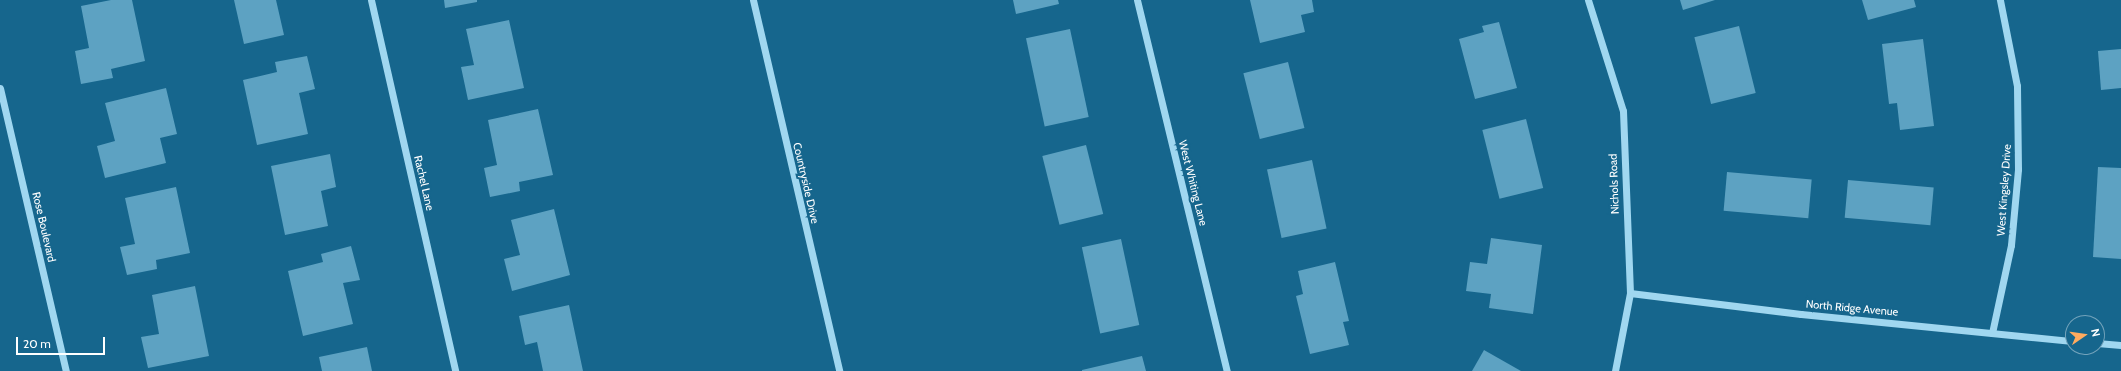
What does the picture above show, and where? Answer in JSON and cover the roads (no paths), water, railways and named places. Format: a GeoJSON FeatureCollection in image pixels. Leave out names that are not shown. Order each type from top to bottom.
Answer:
{"type":"FeatureCollection","features":[{"type":"Feature","properties":{"kind":"street","name":"Rachel Lane"},"geometry":{"type":"LineString","coordinates":[[371,0],[455,371]]}},
{"type":"Feature","properties":{"kind":"street","name":"Countryside Drive"},"geometry":{"type":"LineString","coordinates":[[753,0],[839,371]]}},
{"type":"Feature","properties":{"kind":"street","name":"West Whiting Lane"},"geometry":{"type":"LineString","coordinates":[[1137,0],[1227,371]]}},
{"type":"Feature","properties":{"kind":"street","name":"Nichols Road"},"geometry":{"type":"LineString","coordinates":[[1588,0],[1622,111],[1630,293],[1615,371]]}},
{"type":"Feature","properties":{"kind":"street","name":"West Kingsley Drive"},"geometry":{"type":"LineString","coordinates":[[1992,333],[2011,245],[2018,169],[2018,86],[2000,0]]}},
{"type":"Feature","properties":{"kind":"street","name":"Rose Boulevard"},"geometry":{"type":"LineString","coordinates":[[0,88],[66,371]]}},
{"type":"Feature","properties":{"kind":"street","name":"North Ridge Avenue"},"geometry":{"type":"LineString","coordinates":[[1630,293],[1992,333],[2065,339]]}},
{"type":"Feature","properties":{"kind":"street"},"geometry":{"type":"LineString","coordinates":[[2105,344],[2121,345]]}}]}
